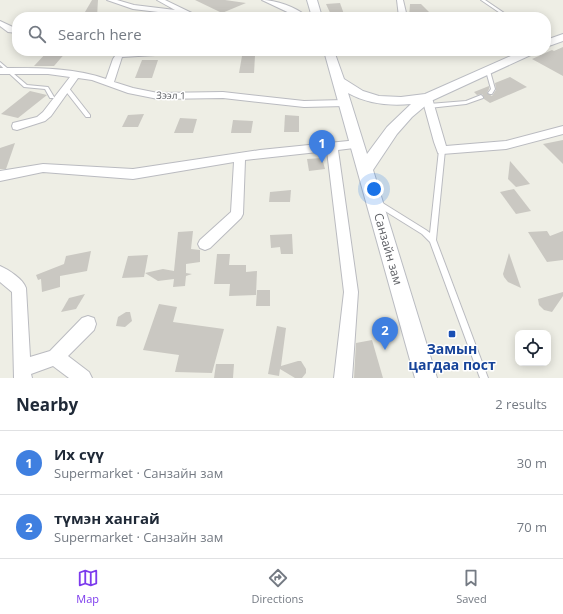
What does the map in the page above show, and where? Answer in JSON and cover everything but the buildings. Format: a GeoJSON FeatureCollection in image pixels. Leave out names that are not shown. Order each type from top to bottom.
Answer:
{"type":"FeatureCollection","features":[{"type":"Feature","properties":{"kind":"main road"},"geometry":{"type":"LineString","coordinates":[[312,0],[316,12]]}},
{"type":"Feature","properties":{"kind":"main road"},"geometry":{"type":"LineString","coordinates":[[551,42],[563,37]]}},
{"type":"Feature","properties":{"kind":"main road","name":"Санзайн зам"},"geometry":{"type":"LineString","coordinates":[[330,56],[358,144],[426,378]]}},
{"type":"Feature","properties":{"kind":"main road"},"geometry":{"type":"LineString","coordinates":[[365,170],[383,140],[395,124],[413,108],[520,56]]}},
{"type":"Feature","properties":{"kind":"main road"},"geometry":{"type":"LineString","coordinates":[[338,81],[350,91],[363,97],[378,101],[428,102]]}},
{"type":"Feature","properties":{"kind":"street"},"geometry":{"type":"LineString","coordinates":[[110,0],[133,7],[173,12]]}},
{"type":"Feature","properties":{"kind":"street"},"geometry":{"type":"LineString","coordinates":[[160,0],[185,12]]}},
{"type":"Feature","properties":{"kind":"street"},"geometry":{"type":"LineString","coordinates":[[265,0],[295,12]]}},
{"type":"Feature","properties":{"kind":"street"},"geometry":{"type":"LineString","coordinates":[[400,0],[402,12]]}},
{"type":"Feature","properties":{"kind":"street"},"geometry":{"type":"LineString","coordinates":[[0,23],[12,30]]}},
{"type":"Feature","properties":{"kind":"street"},"geometry":{"type":"LineString","coordinates":[[109,83],[120,56]]}},
{"type":"Feature","properties":{"kind":"street","name":"Зээл 1"},"geometry":{"type":"LineString","coordinates":[[4,71],[48,71],[76,75],[94,78],[130,91],[158,96],[223,95],[304,104],[345,103]]}},
{"type":"Feature","properties":{"kind":"street"},"geometry":{"type":"LineString","coordinates":[[17,126],[41,119],[47,114],[76,75]]}},
{"type":"Feature","properties":{"kind":"street"},"geometry":{"type":"LineString","coordinates":[[428,102],[442,150],[506,145],[563,130]]}},
{"type":"Feature","properties":{"kind":"street"},"geometry":{"type":"LineString","coordinates":[[0,176],[43,168],[133,174],[240,157],[358,144]]}},
{"type":"Feature","properties":{"kind":"street"},"geometry":{"type":"LineString","coordinates":[[332,147],[351,292],[343,378]]}},
{"type":"Feature","properties":{"kind":"street"},"geometry":{"type":"LineString","coordinates":[[205,244],[237,214],[240,157]]}},
{"type":"Feature","properties":{"kind":"street"},"geometry":{"type":"LineString","coordinates":[[0,273],[19,288],[24,373],[55,357],[88,324]]}},
{"type":"Feature","properties":{"kind":"street"},"geometry":{"type":"LineString","coordinates":[[55,357],[82,378]]}},
{"type":"Feature","properties":{"kind":"lane"},"geometry":{"type":"LineString","coordinates":[[483,0],[501,12]]}},
{"type":"Feature","properties":{"kind":"lane"},"geometry":{"type":"LineString","coordinates":[[0,63],[4,71],[26,86],[46,88],[52,97]]}},
{"type":"Feature","properties":{"kind":"lane"},"geometry":{"type":"LineString","coordinates":[[488,71],[493,89],[490,94]]}},
{"type":"Feature","properties":{"kind":"lane"},"geometry":{"type":"LineString","coordinates":[[66,88],[88,116]]}},
{"type":"Feature","properties":{"kind":"lane"},"geometry":{"type":"LineString","coordinates":[[428,102],[466,102],[481,97]]}},
{"type":"Feature","properties":{"kind":"lane"},"geometry":{"type":"LineString","coordinates":[[442,150],[433,240],[484,378]]}},
{"type":"Feature","properties":{"kind":"lane"},"geometry":{"type":"LineString","coordinates":[[374,201],[424,232],[433,240]]}},
{"type":"Feature","properties":{"kind":"place","name":"Их сүү"},"geometry":{"type":"Point","coordinates":[322,163]}},
{"type":"Feature","properties":{"kind":"place","name":"Замын цагдаа пост"},"geometry":{"type":"Point","coordinates":[452,334]}},
{"type":"Feature","properties":{"kind":"place","name":"түмэн хангай"},"geometry":{"type":"Point","coordinates":[385,350]}}]}
